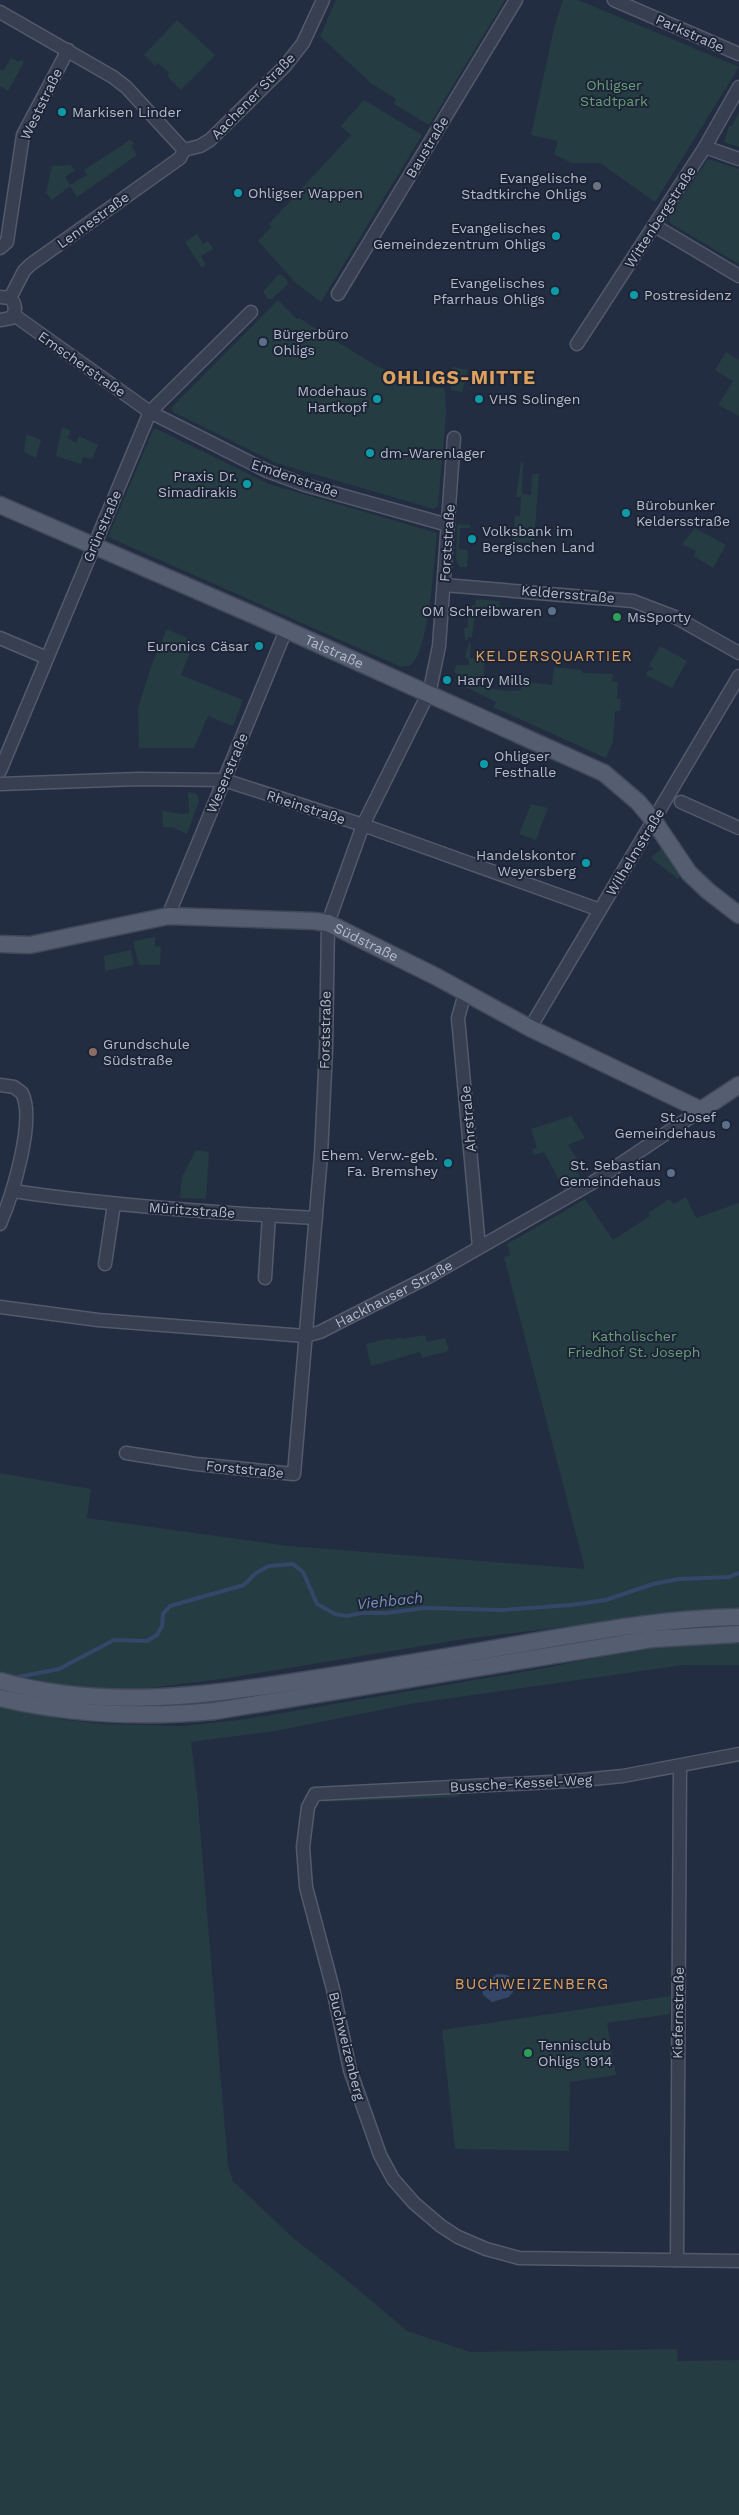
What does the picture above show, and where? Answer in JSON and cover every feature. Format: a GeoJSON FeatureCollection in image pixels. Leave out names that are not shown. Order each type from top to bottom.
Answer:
{"type":"FeatureCollection","features":[{"type":"Feature","properties":{"kind":"main road","name":"Talstraße"},"geometry":{"type":"LineString","coordinates":[[0,505],[286,630],[604,773],[633,797],[654,821],[689,872],[708,891],[739,915]]}},
{"type":"Feature","properties":{"kind":"main road","name":"Südstraße"},"geometry":{"type":"LineString","coordinates":[[0,944],[30,945],[168,916],[314,921],[328,924],[530,1028],[701,1110]]}},
{"type":"Feature","properties":{"kind":"main road","name":"Hackhauser Straße"},"geometry":{"type":"LineString","coordinates":[[701,1110],[739,1085]]}},
{"type":"Feature","properties":{"kind":"main road"},"geometry":{"type":"LineString","coordinates":[[0,1681],[58,1694],[101,1707],[216,1694],[646,1622],[739,1617]]}},
{"type":"Feature","properties":{"kind":"main road"},"geometry":{"type":"LineString","coordinates":[[0,1698],[31,1705],[101,1707],[158,1716],[214,1711],[652,1639],[739,1634]]}},
{"type":"Feature","properties":{"kind":"street","name":"Aachener Straße"},"geometry":{"type":"LineString","coordinates":[[184,150],[200,146],[210,140],[285,66],[303,42],[323,0]]}},
{"type":"Feature","properties":{"kind":"street","name":"Baustraße"},"geometry":{"type":"LineString","coordinates":[[338,294],[516,0]]}},
{"type":"Feature","properties":{"kind":"street","name":"Parkstraße"},"geometry":{"type":"LineString","coordinates":[[614,0],[739,54]]}},
{"type":"Feature","properties":{"kind":"street"},"geometry":{"type":"LineString","coordinates":[[0,12],[68,50],[126,87],[184,150]]}},
{"type":"Feature","properties":{"kind":"street","name":"Weststraße"},"geometry":{"type":"LineString","coordinates":[[2,248],[7,242],[23,135],[68,50]]}},
{"type":"Feature","properties":{"kind":"street","name":"Wittenbergstraße"},"geometry":{"type":"LineString","coordinates":[[577,344],[705,147],[739,87]]}},
{"type":"Feature","properties":{"kind":"street"},"geometry":{"type":"LineString","coordinates":[[705,147],[739,159]]}},
{"type":"Feature","properties":{"kind":"street","name":"Lennestraße"},"geometry":{"type":"LineString","coordinates":[[14,315],[15,306],[5,297],[30,265],[180,158],[184,150]]}},
{"type":"Feature","properties":{"kind":"street"},"geometry":{"type":"LineString","coordinates":[[655,226],[739,276]]}},
{"type":"Feature","properties":{"kind":"street","name":"Grünstraße"},"geometry":{"type":"LineString","coordinates":[[0,771],[150,412],[250,312]]}},
{"type":"Feature","properties":{"kind":"street"},"geometry":{"type":"LineString","coordinates":[[0,320],[8,320],[14,315]]}},
{"type":"Feature","properties":{"kind":"street","name":"Emscherstraße"},"geometry":{"type":"LineString","coordinates":[[14,315],[150,412]]}},
{"type":"Feature","properties":{"kind":"street","name":"Emdenstraße"},"geometry":{"type":"LineString","coordinates":[[150,412],[267,471],[305,485],[448,525]]}},
{"type":"Feature","properties":{"kind":"street","name":"Forststraße"},"geometry":{"type":"LineString","coordinates":[[126,1453],[196,1464],[294,1474],[316,1218],[326,1050],[328,924],[363,825],[428,694],[435,673],[440,646],[454,438]]}},
{"type":"Feature","properties":{"kind":"street","name":"Keldersstraße"},"geometry":{"type":"LineString","coordinates":[[444,585],[633,601],[675,617],[739,654]]}},
{"type":"Feature","properties":{"kind":"street","name":"Weserstraße"},"geometry":{"type":"LineString","coordinates":[[168,916],[286,630]]}},
{"type":"Feature","properties":{"kind":"street"},"geometry":{"type":"LineString","coordinates":[[0,638],[47,658]]}},
{"type":"Feature","properties":{"kind":"street","name":"Wilhelmstraße"},"geometry":{"type":"LineString","coordinates":[[530,1028],[739,676]]}},
{"type":"Feature","properties":{"kind":"street","name":"Rheinstraße"},"geometry":{"type":"LineString","coordinates":[[0,784],[138,779],[224,780],[363,825],[600,910]]}},
{"type":"Feature","properties":{"kind":"street"},"geometry":{"type":"LineString","coordinates":[[681,802],[739,828]]}},
{"type":"Feature","properties":{"kind":"street","name":"Ahrstraße"},"geometry":{"type":"LineString","coordinates":[[465,993],[458,1018],[479,1247]]}},
{"type":"Feature","properties":{"kind":"street"},"geometry":{"type":"LineString","coordinates":[[0,1085],[14,1087],[24,1096],[25,1110],[22,1153],[13,1190],[0,1224]]}},
{"type":"Feature","properties":{"kind":"street","name":"Hackhauser Straße"},"geometry":{"type":"LineString","coordinates":[[0,1307],[106,1320],[305,1336],[320,1332],[416,1283],[592,1182],[701,1110]]}},
{"type":"Feature","properties":{"kind":"street","name":"Müritzstraße"},"geometry":{"type":"LineString","coordinates":[[13,1190],[114,1204],[316,1218]]}},
{"type":"Feature","properties":{"kind":"street"},"geometry":{"type":"LineString","coordinates":[[105,1264],[114,1204]]}},
{"type":"Feature","properties":{"kind":"street"},"geometry":{"type":"LineString","coordinates":[[265,1278],[269,1216]]}},
{"type":"Feature","properties":{"kind":"street","name":"Bussche-Kessel-Weg"},"geometry":{"type":"LineString","coordinates":[[308,1807],[312,1797],[322,1794],[571,1781],[680,1766],[739,1754]]}},
{"type":"Feature","properties":{"kind":"street","name":"Kiefernstraße"},"geometry":{"type":"LineString","coordinates":[[677,2260],[680,1766]]}},
{"type":"Feature","properties":{"kind":"street","name":"Buchweizenberg"},"geometry":{"type":"LineString","coordinates":[[308,1807],[303,1848],[309,1902],[333,1989],[350,2070],[366,2118],[393,2179],[414,2203],[441,2226],[458,2237],[502,2254],[519,2258],[739,2261]]}},
{"type":"Feature","properties":{"kind":"green space"},"geometry":{"type":"Polygon","coordinates":[[[336,0],[505,0],[429,125],[394,104],[396,99],[372,84],[320,36],[336,0]]]}},
{"type":"Feature","properties":{"kind":"green space","name":"Ohligser Stadtpark"},"geometry":{"type":"Polygon","coordinates":[[[563,0],[578,0],[739,67],[655,202],[600,163],[571,163],[554,154],[558,141],[531,135],[554,28],[563,0]]]}},
{"type":"Feature","properties":{"kind":"green space"},"geometry":{"type":"Polygon","coordinates":[[[177,20],[215,55],[181,90],[167,76],[169,73],[158,63],[155,66],[144,55],[177,20]]]}},
{"type":"Feature","properties":{"kind":"green space"},"geometry":{"type":"Polygon","coordinates":[[[11,58],[24,62],[8,91],[0,86],[0,69],[3,71],[11,58]]]}},
{"type":"Feature","properties":{"kind":"green space"},"geometry":{"type":"Polygon","coordinates":[[[364,100],[422,135],[321,302],[296,283],[258,241],[271,227],[269,224],[351,135],[341,126],[364,100]]]}},
{"type":"Feature","properties":{"kind":"green space"},"geometry":{"type":"Polygon","coordinates":[[[739,112],[739,147],[724,142],[729,126],[732,126],[739,112]]]}},
{"type":"Feature","properties":{"kind":"green space"},"geometry":{"type":"Polygon","coordinates":[[[130,140],[134,143],[131,146],[137,155],[77,197],[70,186],[52,200],[46,193],[52,166],[70,165],[75,170],[65,177],[70,185],[87,175],[84,170],[130,140]]]}},
{"type":"Feature","properties":{"kind":"green space"},"geometry":{"type":"Polygon","coordinates":[[[708,159],[739,169],[739,264],[670,223],[669,218],[708,159]]]}},
{"type":"Feature","properties":{"kind":"green space"},"geometry":{"type":"Polygon","coordinates":[[[197,234],[203,244],[208,241],[213,249],[201,256],[206,265],[202,268],[185,242],[197,234]]]}},
{"type":"Feature","properties":{"kind":"green space"},"geometry":{"type":"Polygon","coordinates":[[[278,275],[282,275],[288,284],[272,299],[268,299],[263,292],[278,275]]]}},
{"type":"Feature","properties":{"kind":"green space"},"geometry":{"type":"Polygon","coordinates":[[[278,300],[297,319],[299,318],[375,365],[419,386],[443,388],[445,390],[446,413],[438,506],[434,509],[276,463],[173,412],[172,407],[278,300]]]}},
{"type":"Feature","properties":{"kind":"green space"},"geometry":{"type":"Polygon","coordinates":[[[726,352],[739,360],[739,416],[718,405],[733,381],[715,370],[726,352]]]}},
{"type":"Feature","properties":{"kind":"green space"},"geometry":{"type":"Polygon","coordinates":[[[453,367],[468,370],[462,392],[451,390],[450,371],[453,367]]]}},
{"type":"Feature","properties":{"kind":"green space"},"geometry":{"type":"Polygon","coordinates":[[[62,427],[71,431],[67,438],[76,443],[79,436],[98,445],[92,459],[83,457],[81,464],[56,456],[62,427]]]}},
{"type":"Feature","properties":{"kind":"green space"},"geometry":{"type":"Polygon","coordinates":[[[157,429],[269,484],[437,533],[433,581],[427,620],[419,653],[413,663],[399,666],[108,537],[153,430],[157,429]]]}},
{"type":"Feature","properties":{"kind":"green space"},"geometry":{"type":"Polygon","coordinates":[[[26,434],[41,440],[36,458],[24,452],[26,434]]]}},
{"type":"Feature","properties":{"kind":"green space"},"geometry":{"type":"Polygon","coordinates":[[[521,462],[523,463],[522,494],[531,495],[532,474],[539,474],[534,543],[513,542],[515,516],[520,516],[521,497],[516,497],[521,462]]]}},
{"type":"Feature","properties":{"kind":"green space"},"geometry":{"type":"Polygon","coordinates":[[[457,524],[470,525],[470,528],[460,528],[459,549],[468,550],[467,567],[460,567],[456,560],[457,524]]]}},
{"type":"Feature","properties":{"kind":"green space"},"geometry":{"type":"Polygon","coordinates":[[[695,528],[726,545],[713,568],[694,556],[696,551],[682,544],[695,528]]]}},
{"type":"Feature","properties":{"kind":"green space"},"geometry":{"type":"Polygon","coordinates":[[[476,599],[500,601],[498,615],[475,614],[472,637],[468,637],[467,641],[465,640],[464,628],[468,627],[468,615],[472,606],[475,605],[476,599]]]}},
{"type":"Feature","properties":{"kind":"green space"},"geometry":{"type":"Polygon","coordinates":[[[167,629],[189,639],[186,646],[192,648],[181,675],[243,700],[233,726],[208,716],[194,748],[139,748],[138,708],[152,664],[167,629]]]}},
{"type":"Feature","properties":{"kind":"green space"},"geometry":{"type":"Polygon","coordinates":[[[469,643],[471,643],[470,658],[485,660],[483,687],[508,691],[521,690],[522,684],[526,682],[552,685],[554,667],[581,670],[583,673],[613,674],[612,681],[618,682],[617,699],[621,699],[620,711],[615,711],[613,742],[606,758],[493,707],[496,702],[466,687],[467,683],[459,679],[454,670],[457,665],[469,665],[469,660],[465,657],[469,643]]]}},
{"type":"Feature","properties":{"kind":"green space"},"geometry":{"type":"Polygon","coordinates":[[[660,646],[687,661],[672,688],[646,675],[647,671],[653,670],[649,666],[660,646]]]}},
{"type":"Feature","properties":{"kind":"green space"},"geometry":{"type":"Polygon","coordinates":[[[188,792],[197,794],[199,801],[187,834],[172,827],[163,827],[162,811],[189,813],[188,792]]]}},
{"type":"Feature","properties":{"kind":"green space"},"geometry":{"type":"Polygon","coordinates":[[[531,804],[548,808],[536,840],[519,834],[531,804]]]}},
{"type":"Feature","properties":{"kind":"green space"},"geometry":{"type":"Polygon","coordinates":[[[663,846],[683,874],[678,879],[651,858],[663,846]]]}},
{"type":"Feature","properties":{"kind":"green space"},"geometry":{"type":"Polygon","coordinates":[[[155,937],[155,946],[161,947],[160,965],[139,965],[133,941],[155,937]]]}},
{"type":"Feature","properties":{"kind":"green space"},"geometry":{"type":"Polygon","coordinates":[[[131,950],[134,965],[105,971],[104,956],[131,950]]]}},
{"type":"Feature","properties":{"kind":"green space"},"geometry":{"type":"Polygon","coordinates":[[[571,1116],[585,1138],[568,1145],[577,1159],[570,1163],[583,1180],[565,1191],[544,1152],[534,1155],[532,1149],[537,1148],[531,1129],[571,1116]]]}},
{"type":"Feature","properties":{"kind":"green space"},"geometry":{"type":"Polygon","coordinates":[[[196,1150],[209,1152],[206,1199],[180,1198],[182,1177],[196,1150]]]}},
{"type":"Feature","properties":{"kind":"green space","name":"Katholischer Friedhof St. Joseph"},"geometry":{"type":"Polygon","coordinates":[[[686,1197],[696,1218],[739,1203],[739,1610],[670,1614],[464,1639],[228,1678],[135,1690],[79,1688],[0,1672],[0,1473],[91,1489],[87,1518],[289,1546],[585,1569],[504,1257],[510,1255],[507,1244],[585,1199],[613,1240],[650,1216],[648,1213],[669,1199],[674,1204],[686,1197]]]}},
{"type":"Feature","properties":{"kind":"green space"},"geometry":{"type":"Polygon","coordinates":[[[425,1335],[427,1342],[445,1338],[449,1351],[422,1358],[420,1352],[371,1366],[366,1344],[390,1338],[391,1340],[401,1337],[402,1339],[425,1335]]]}},
{"type":"Feature","properties":{"kind":"green space"},"geometry":{"type":"Polygon","coordinates":[[[739,1639],[739,1665],[684,1665],[410,1704],[275,1731],[191,1742],[197,1792],[228,2166],[233,2181],[292,2237],[407,2331],[470,2352],[677,2349],[678,2361],[739,2360],[739,2515],[0,2515],[0,1707],[59,1719],[100,1724],[183,1726],[247,1719],[534,1670],[639,1649],[739,1639]]]}},
{"type":"Feature","properties":{"kind":"green space"},"geometry":{"type":"Polygon","coordinates":[[[459,1792],[459,1797],[324,1802],[324,1798],[459,1792]]]}},
{"type":"Feature","properties":{"kind":"green space","name":"Tennisclub Ohligs 1914"},"geometry":{"type":"Polygon","coordinates":[[[671,1996],[670,2014],[607,2023],[616,2075],[570,2082],[569,2151],[455,2149],[442,2030],[671,1996]]]}},
{"type":"Feature","properties":{"kind":"water"},"geometry":{"type":"Polygon","coordinates":[[[497,1974],[510,1977],[513,1992],[509,1997],[492,2002],[483,1995],[482,1984],[497,1974]]]}},
{"type":"Feature","properties":{"kind":"waterway","name":"Viehbach"},"geometry":{"type":"LineString","coordinates":[[13,1678],[59,1669],[114,1640],[147,1641],[157,1635],[162,1626],[163,1614],[170,1606],[244,1585],[256,1573],[269,1566],[293,1564],[303,1572],[317,1604],[335,1614],[347,1616],[361,1613],[386,1613],[425,1608],[502,1610],[571,1605],[606,1600],[653,1584],[679,1579],[729,1577],[739,1573]]}},
{"type":"Feature","properties":{"kind":"place","name":"Markisen Linder"},"geometry":{"type":"Point","coordinates":[62,112]}},
{"type":"Feature","properties":{"kind":"place","name":"Evangelische Stadtkirche Ohligs"},"geometry":{"type":"Point","coordinates":[597,186]}},
{"type":"Feature","properties":{"kind":"place","name":"Ohligser Wappen"},"geometry":{"type":"Point","coordinates":[238,193]}},
{"type":"Feature","properties":{"kind":"place","name":"Evangelisches Gemeindezentrum Ohligs"},"geometry":{"type":"Point","coordinates":[556,236]}},
{"type":"Feature","properties":{"kind":"place","name":"Evangelisches Pfarrhaus Ohligs"},"geometry":{"type":"Point","coordinates":[555,291]}},
{"type":"Feature","properties":{"kind":"place","name":"Postresidenz"},"geometry":{"type":"Point","coordinates":[634,295]}},
{"type":"Feature","properties":{"kind":"place","name":"Bürgerbüro Ohligs"},"geometry":{"type":"Point","coordinates":[263,342]}},
{"type":"Feature","properties":{"kind":"place","name":"Modehaus Hartkopf"},"geometry":{"type":"Point","coordinates":[377,399]}},
{"type":"Feature","properties":{"kind":"place","name":"VHS Solingen"},"geometry":{"type":"Point","coordinates":[479,399]}},
{"type":"Feature","properties":{"kind":"place","name":"dm-Warenlager"},"geometry":{"type":"Point","coordinates":[370,453]}},
{"type":"Feature","properties":{"kind":"place","name":"Praxis Dr. Simadirakis"},"geometry":{"type":"Point","coordinates":[247,484]}},
{"type":"Feature","properties":{"kind":"place","name":"Bürobunker Keldersstraße"},"geometry":{"type":"Point","coordinates":[626,513]}},
{"type":"Feature","properties":{"kind":"place","name":"Volksbank im Bergischen Land"},"geometry":{"type":"Point","coordinates":[472,539]}},
{"type":"Feature","properties":{"kind":"place","name":"OM Schreibwaren"},"geometry":{"type":"Point","coordinates":[552,611]}},
{"type":"Feature","properties":{"kind":"place","name":"MsSporty"},"geometry":{"type":"Point","coordinates":[617,617]}},
{"type":"Feature","properties":{"kind":"place","name":"Euronics Cäsar"},"geometry":{"type":"Point","coordinates":[259,646]}},
{"type":"Feature","properties":{"kind":"place","name":"Harry Mills"},"geometry":{"type":"Point","coordinates":[447,680]}},
{"type":"Feature","properties":{"kind":"place","name":"Ohligser Festhalle"},"geometry":{"type":"Point","coordinates":[484,764]}},
{"type":"Feature","properties":{"kind":"place","name":"Handelskontor Weyersberg"},"geometry":{"type":"Point","coordinates":[586,863]}},
{"type":"Feature","properties":{"kind":"place","name":"Grundschule Südstraße"},"geometry":{"type":"Point","coordinates":[93,1052]}},
{"type":"Feature","properties":{"kind":"place","name":"St.Josef Gemeindehaus"},"geometry":{"type":"Point","coordinates":[726,1125]}},
{"type":"Feature","properties":{"kind":"place","name":"Ehem. Verw.-geb. Fa. Bremshey"},"geometry":{"type":"Point","coordinates":[448,1163]}},
{"type":"Feature","properties":{"kind":"place","name":"St. Sebastian Gemeindehaus"},"geometry":{"type":"Point","coordinates":[671,1173]}},
{"type":"Feature","properties":{"kind":"place","name":"Tennisclub Ohligs 1914"},"geometry":{"type":"Point","coordinates":[528,2053]}},
{"type":"Feature","properties":{"kind":"district","name":"OHLIGS-MITTE"},"geometry":{"type":"Point","coordinates":[459,377]}},
{"type":"Feature","properties":{"kind":"district","name":"KELDERSQUARTIER"},"geometry":{"type":"Point","coordinates":[554,656]}},
{"type":"Feature","properties":{"kind":"district","name":"BUCHWEIZENBERG"},"geometry":{"type":"Point","coordinates":[532,1984]}}]}
